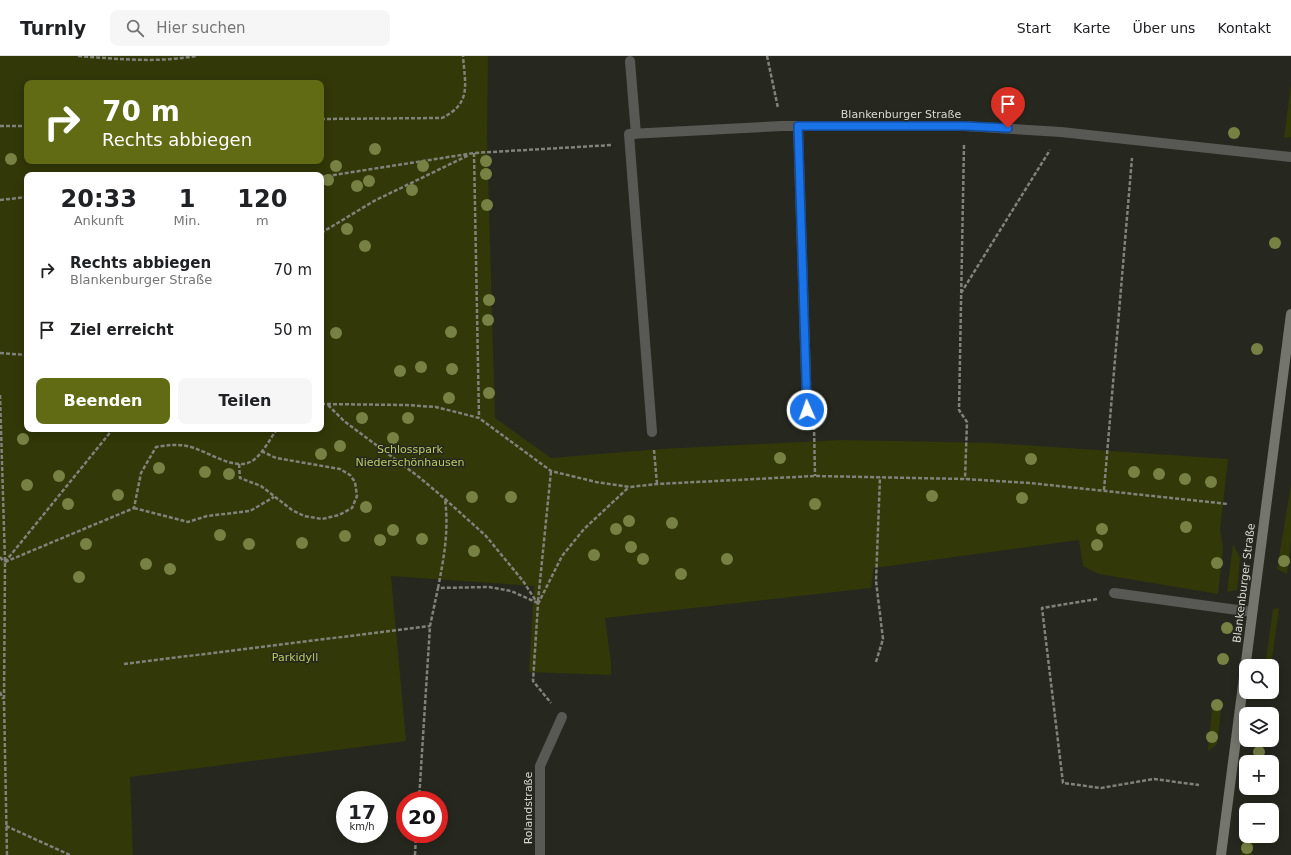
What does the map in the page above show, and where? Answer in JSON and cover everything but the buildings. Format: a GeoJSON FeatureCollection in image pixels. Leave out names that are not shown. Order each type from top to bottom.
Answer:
{"type":"FeatureCollection","features":[{"type":"Feature","properties":{"kind":"main road","name":"Blankenburger Straße"},"geometry":{"type":"LineString","coordinates":[[1221,855],[1291,314]]}},
{"type":"Feature","properties":{"kind":"street"},"geometry":{"type":"LineString","coordinates":[[630,61],[632,134],[630,145],[652,432]]}},
{"type":"Feature","properties":{"kind":"street","name":"Blankenburger Straße"},"geometry":{"type":"LineString","coordinates":[[632,134],[782,126],[964,126],[1061,132],[1291,157]]}},
{"type":"Feature","properties":{"kind":"street"},"geometry":{"type":"LineString","coordinates":[[798,126],[807,410]]}},
{"type":"Feature","properties":{"kind":"street"},"geometry":{"type":"LineString","coordinates":[[1114,593],[1252,612]]}},
{"type":"Feature","properties":{"kind":"street","name":"Rolandstraße"},"geometry":{"type":"LineString","coordinates":[[540,855],[540,766],[562,717]]}},
{"type":"Feature","properties":{"kind":"path"},"geometry":{"type":"LineString","coordinates":[[78,56],[141,61],[176,60],[196,56]]}},
{"type":"Feature","properties":{"kind":"path"},"geometry":{"type":"LineString","coordinates":[[176,60],[177,56]]}},
{"type":"Feature","properties":{"kind":"path"},"geometry":{"type":"LineString","coordinates":[[324,119],[442,118],[458,108],[465,97],[463,56]]}},
{"type":"Feature","properties":{"kind":"path"},"geometry":{"type":"LineString","coordinates":[[767,56],[782,126]]}},
{"type":"Feature","properties":{"kind":"path"},"geometry":{"type":"LineString","coordinates":[[0,126],[24,126]]}},
{"type":"Feature","properties":{"kind":"path"},"geometry":{"type":"LineString","coordinates":[[964,126],[959,410],[967,422],[965,479]]}},
{"type":"Feature","properties":{"kind":"path"},"geometry":{"type":"LineString","coordinates":[[961,294],[1061,132]]}},
{"type":"Feature","properties":{"kind":"path"},"geometry":{"type":"LineString","coordinates":[[1104,490],[1133,140]]}},
{"type":"Feature","properties":{"kind":"path"},"geometry":{"type":"LineString","coordinates":[[324,177],[474,153],[630,145]]}},
{"type":"Feature","properties":{"kind":"path"},"geometry":{"type":"LineString","coordinates":[[324,231],[374,201],[474,153]]}},
{"type":"Feature","properties":{"kind":"path"},"geometry":{"type":"LineString","coordinates":[[474,153],[479,418]]}},
{"type":"Feature","properties":{"kind":"path"},"geometry":{"type":"LineString","coordinates":[[0,200],[24,197]]}},
{"type":"Feature","properties":{"kind":"path"},"geometry":{"type":"LineString","coordinates":[[0,353],[24,355]]}},
{"type":"Feature","properties":{"kind":"path"},"geometry":{"type":"LineString","coordinates":[[0,395],[5,562],[4,701],[7,855]]}},
{"type":"Feature","properties":{"kind":"path"},"geometry":{"type":"LineString","coordinates":[[324,404],[406,404],[436,407],[479,418],[551,471],[596,482],[630,487],[657,484],[814,476],[965,479],[1104,490],[1228,504]]}},
{"type":"Feature","properties":{"kind":"path"},"geometry":{"type":"LineString","coordinates":[[328,404],[344,422],[419,477],[486,536],[506,559],[538,604]]}},
{"type":"Feature","properties":{"kind":"path"},"geometry":{"type":"LineString","coordinates":[[807,410],[814,422],[814,476]]}},
{"type":"Feature","properties":{"kind":"path"},"geometry":{"type":"LineString","coordinates":[[5,562],[111,432]]}},
{"type":"Feature","properties":{"kind":"path"},"geometry":{"type":"LineString","coordinates":[[134,508],[141,472],[156,446],[172,445],[188,447],[219,457],[227,463],[240,464],[252,461],[275,432]]}},
{"type":"Feature","properties":{"kind":"path"},"geometry":{"type":"LineString","coordinates":[[652,432],[657,484]]}},
{"type":"Feature","properties":{"kind":"path"},"geometry":{"type":"LineString","coordinates":[[240,464],[240,478],[261,486],[274,497],[304,516],[322,519],[339,515],[352,508],[357,496],[355,482],[350,475],[340,469],[276,458],[261,451]]}},
{"type":"Feature","properties":{"kind":"path"},"geometry":{"type":"LineString","coordinates":[[551,471],[538,604],[533,681],[562,717]]}},
{"type":"Feature","properties":{"kind":"path"},"geometry":{"type":"LineString","coordinates":[[876,662],[883,639],[876,581],[880,477]]}},
{"type":"Feature","properties":{"kind":"path"},"geometry":{"type":"LineString","coordinates":[[538,604],[562,556],[584,529],[630,487]]}},
{"type":"Feature","properties":{"kind":"path"},"geometry":{"type":"LineString","coordinates":[[5,562],[134,508],[188,522],[207,516],[250,511],[274,497]]}},
{"type":"Feature","properties":{"kind":"path"},"geometry":{"type":"LineString","coordinates":[[419,791],[430,626],[445,551],[448,523],[445,499]]}},
{"type":"Feature","properties":{"kind":"path"},"geometry":{"type":"LineString","coordinates":[[0,557],[5,562]]}},
{"type":"Feature","properties":{"kind":"path"},"geometry":{"type":"LineString","coordinates":[[438,588],[490,586],[511,591],[538,604]]}},
{"type":"Feature","properties":{"kind":"path"},"geometry":{"type":"LineString","coordinates":[[1114,593],[1103,598],[1042,608],[1063,783],[1100,788],[1154,779],[1199,785]]}},
{"type":"Feature","properties":{"kind":"path"},"geometry":{"type":"LineString","coordinates":[[124,664],[430,626]]}},
{"type":"Feature","properties":{"kind":"path"},"geometry":{"type":"LineString","coordinates":[[0,692],[4,701]]}},
{"type":"Feature","properties":{"kind":"path"},"geometry":{"type":"LineString","coordinates":[[6,826],[70,855]]}},
{"type":"Feature","properties":{"kind":"path"},"geometry":{"type":"LineString","coordinates":[[415,855],[416,843]]}},
{"type":"Feature","properties":{"kind":"green space","name":"Schlosspark Niederschönhausen"},"geometry":{"type":"Polygon","coordinates":[[[0,56],[488,56],[487,139],[495,418],[551,458],[661,449],[841,440],[993,443],[1228,459],[1220,530],[1223,548],[1218,594],[1099,574],[1083,566],[1079,540],[874,568],[871,588],[605,618],[611,663],[611,675],[529,672],[534,586],[391,576],[406,741],[130,777],[133,855],[0,855],[0,56]]]}},
{"type":"Feature","properties":{"kind":"green space"},"geometry":{"type":"Polygon","coordinates":[[[1291,84],[1291,137],[1284,138],[1291,84]]]}},
{"type":"Feature","properties":{"kind":"green space"},"geometry":{"type":"Polygon","coordinates":[[[1291,485],[1291,541],[1287,574],[1277,569],[1291,485]]]}},
{"type":"Feature","properties":{"kind":"green space"},"geometry":{"type":"Polygon","coordinates":[[[1233,544],[1240,558],[1237,590],[1227,592],[1233,544]]]}},
{"type":"Feature","properties":{"kind":"green space"},"geometry":{"type":"Polygon","coordinates":[[[1279,608],[1272,659],[1266,659],[1273,609],[1279,608]]]}},
{"type":"Feature","properties":{"kind":"green space"},"geometry":{"type":"Polygon","coordinates":[[[1213,700],[1222,701],[1217,744],[1208,751],[1213,700]]]}},
{"type":"Feature","properties":{"kind":"green space"},"geometry":{"type":"Polygon","coordinates":[[[1242,843],[1254,843],[1252,855],[1241,855],[1242,843]]]}},
{"type":"Feature","properties":{"kind":"route"},"geometry":{"type":"LineString","coordinates":[[807,410],[798,126],[964,126],[1008,128]]}},
{"type":"Feature","properties":{"kind":"park label","name":"Parkidyll"},"geometry":{"type":"Point","coordinates":[295,657]}}]}
